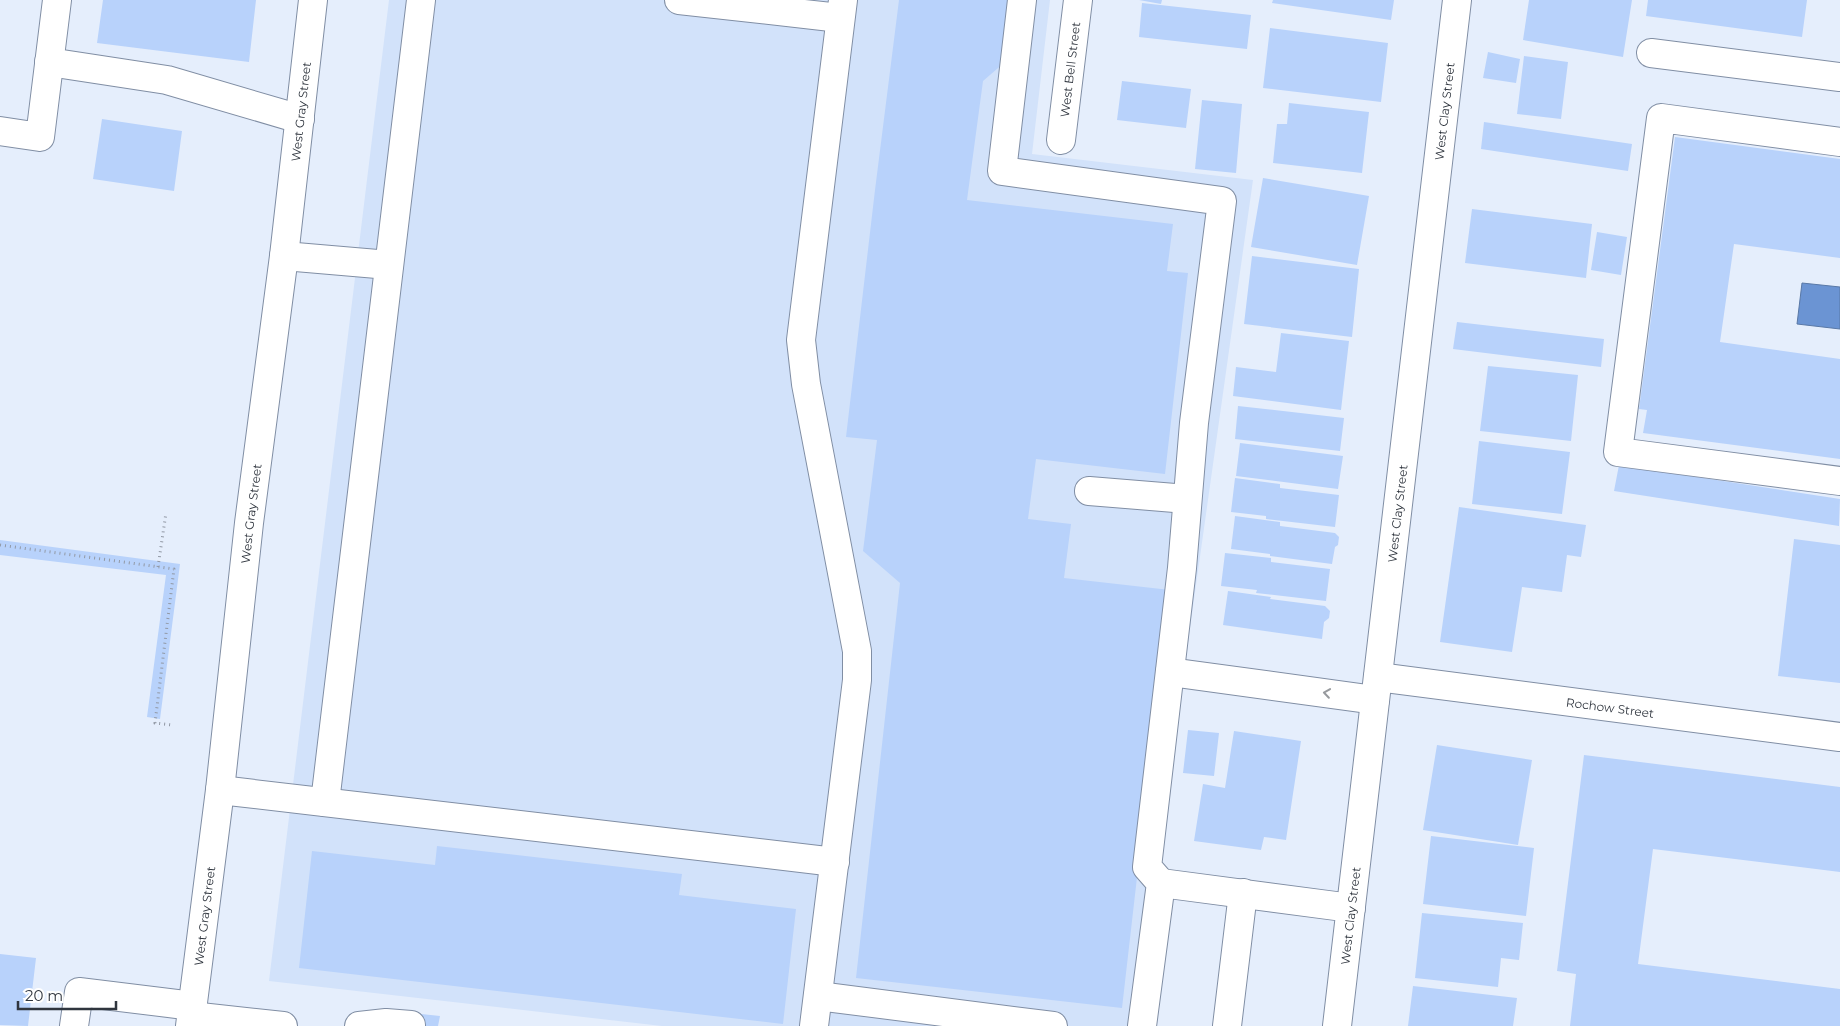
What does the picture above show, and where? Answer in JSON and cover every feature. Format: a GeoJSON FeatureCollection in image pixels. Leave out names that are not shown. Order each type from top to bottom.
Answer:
{"type":"FeatureCollection","features":[{"type":"Feature","properties":{"kind":"street"},"geometry":{"type":"LineString","coordinates":[[0,131],[40,137],[57,0]]}},
{"type":"Feature","properties":{"kind":"street","name":"West Gray Street"},"geometry":{"type":"LineString","coordinates":[[192,1016],[220,790],[249,523],[284,256],[314,0]]}},
{"type":"Feature","properties":{"kind":"street"},"geometry":{"type":"LineString","coordinates":[[325,802],[420,0]]}},
{"type":"Feature","properties":{"kind":"street"},"geometry":{"type":"LineString","coordinates":[[682,0],[842,9],[801,340],[806,384],[857,651],[856,680],[814,1026]]}},
{"type":"Feature","properties":{"kind":"street"},"geometry":{"type":"LineString","coordinates":[[1022,0],[1002,171],[1222,201],[1194,423],[1182,568],[1147,867],[1161,883],[1351,908]]}},
{"type":"Feature","properties":{"kind":"street","name":"West Bell Street"},"geometry":{"type":"LineString","coordinates":[[1061,140],[1078,0]]}},
{"type":"Feature","properties":{"kind":"street","name":"West Clay Street"},"geometry":{"type":"LineString","coordinates":[[1337,1026],[1458,0]]}},
{"type":"Feature","properties":{"kind":"street"},"geometry":{"type":"LineString","coordinates":[[1651,53],[1840,77]]}},
{"type":"Feature","properties":{"kind":"street"},"geometry":{"type":"LineString","coordinates":[[49,62],[167,80],[300,119]]}},
{"type":"Feature","properties":{"kind":"street"},"geometry":{"type":"LineString","coordinates":[[1840,142],[1661,118],[1618,452],[1840,481]]}},
{"type":"Feature","properties":{"kind":"street"},"geometry":{"type":"LineString","coordinates":[[284,256],[389,265]]}},
{"type":"Feature","properties":{"kind":"street"},"geometry":{"type":"LineString","coordinates":[[1089,491],[1187,500]]}},
{"type":"Feature","properties":{"kind":"street","name":"Rochow Street"},"geometry":{"type":"LineString","coordinates":[[1170,672],[1377,688],[1840,737]]}},
{"type":"Feature","properties":{"kind":"street"},"geometry":{"type":"LineString","coordinates":[[220,790],[835,862]]}},
{"type":"Feature","properties":{"kind":"street"},"geometry":{"type":"LineString","coordinates":[[1142,1026],[1161,883]]}},
{"type":"Feature","properties":{"kind":"street"},"geometry":{"type":"LineString","coordinates":[[1227,1026],[1243,893]]}},
{"type":"Feature","properties":{"kind":"street"},"geometry":{"type":"LineString","coordinates":[[74,1026],[79,992],[192,1016],[283,1026]]}},
{"type":"Feature","properties":{"kind":"street"},"geometry":{"type":"LineString","coordinates":[[818,996],[1053,1026]]}},
{"type":"Feature","properties":{"kind":"street"},"geometry":{"type":"LineString","coordinates":[[359,1026],[386,1023],[411,1025]]}},
{"type":"Feature","properties":{"kind":"path"},"geometry":{"type":"LineString","coordinates":[[158,567],[166,513]]}},
{"type":"Feature","properties":{"kind":"path"},"geometry":{"type":"LineString","coordinates":[[0,545],[174,569],[155,723],[172,725]]}},
{"type":"Feature","properties":{"kind":"shaded area"},"geometry":{"type":"Polygon","coordinates":[[[389,0],[1050,0],[1032,154],[1253,180],[1134,1026],[662,1026],[269,981],[389,0]]]}},
{"type":"Feature","properties":{"kind":"water"},"geometry":{"type":"Polygon","coordinates":[[[1802,283],[1840,287],[1840,329],[1797,324],[1802,283]]]}},
{"type":"Feature","properties":{"kind":"building"},"geometry":{"type":"Polygon","coordinates":[[[103,0],[256,0],[249,62],[97,43],[103,0]]]}},
{"type":"Feature","properties":{"kind":"building"},"geometry":{"type":"Polygon","coordinates":[[[899,0],[1012,0],[1005,62],[983,81],[967,200],[1173,224],[1167,271],[1188,273],[1165,474],[1036,459],[1028,519],[1071,524],[1064,578],[1170,590],[1122,1008],[856,978],[900,583],[863,551],[877,440],[846,437],[899,0]]]}},
{"type":"Feature","properties":{"kind":"building"},"geometry":{"type":"Polygon","coordinates":[[[1139,0],[1162,0],[1161,4],[1139,0]]]}},
{"type":"Feature","properties":{"kind":"building"},"geometry":{"type":"Polygon","coordinates":[[[1273,0],[1394,0],[1391,20],[1272,3],[1273,0]]]}},
{"type":"Feature","properties":{"kind":"building"},"geometry":{"type":"Polygon","coordinates":[[[1529,0],[1632,0],[1623,57],[1523,40],[1529,0]]]}},
{"type":"Feature","properties":{"kind":"building"},"geometry":{"type":"Polygon","coordinates":[[[1648,0],[1807,0],[1802,37],[1646,16],[1648,0]]]}},
{"type":"Feature","properties":{"kind":"building"},"geometry":{"type":"Polygon","coordinates":[[[1142,3],[1251,15],[1247,49],[1139,37],[1142,3]]]}},
{"type":"Feature","properties":{"kind":"building"},"geometry":{"type":"Polygon","coordinates":[[[1270,28],[1388,43],[1381,102],[1263,88],[1270,28]]]}},
{"type":"Feature","properties":{"kind":"building"},"geometry":{"type":"Polygon","coordinates":[[[1488,52],[1520,59],[1516,83],[1483,78],[1488,52]]]}},
{"type":"Feature","properties":{"kind":"building"},"geometry":{"type":"Polygon","coordinates":[[[1524,56],[1568,62],[1561,119],[1517,114],[1524,56]]]}},
{"type":"Feature","properties":{"kind":"building"},"geometry":{"type":"Polygon","coordinates":[[[1122,81],[1191,89],[1186,128],[1117,120],[1122,81]]]}},
{"type":"Feature","properties":{"kind":"building"},"geometry":{"type":"Polygon","coordinates":[[[1202,100],[1242,104],[1236,173],[1195,169],[1202,100]]]}},
{"type":"Feature","properties":{"kind":"building"},"geometry":{"type":"Polygon","coordinates":[[[1289,103],[1369,112],[1362,173],[1273,163],[1277,124],[1287,124],[1289,103]]]}},
{"type":"Feature","properties":{"kind":"building"},"geometry":{"type":"Polygon","coordinates":[[[102,119],[182,131],[174,191],[93,179],[102,119]]]}},
{"type":"Feature","properties":{"kind":"building"},"geometry":{"type":"Polygon","coordinates":[[[1484,122],[1632,144],[1628,171],[1481,149],[1484,122]]]}},
{"type":"Feature","properties":{"kind":"building"},"geometry":{"type":"Polygon","coordinates":[[[1675,137],[1840,159],[1840,258],[1734,244],[1720,342],[1840,359],[1840,459],[1643,433],[1647,410],[1639,409],[1675,137]]]}},
{"type":"Feature","properties":{"kind":"building"},"geometry":{"type":"Polygon","coordinates":[[[1263,178],[1369,196],[1357,265],[1251,247],[1263,178]]]}},
{"type":"Feature","properties":{"kind":"building"},"geometry":{"type":"Polygon","coordinates":[[[1472,209],[1592,224],[1586,278],[1465,263],[1472,209]]]}},
{"type":"Feature","properties":{"kind":"building"},"geometry":{"type":"Polygon","coordinates":[[[1597,232],[1627,237],[1621,275],[1591,270],[1597,232]]]}},
{"type":"Feature","properties":{"kind":"building"},"geometry":{"type":"Polygon","coordinates":[[[1252,256],[1359,269],[1352,337],[1244,324],[1252,256]]]}},
{"type":"Feature","properties":{"kind":"building"},"geometry":{"type":"Polygon","coordinates":[[[1457,322],[1604,339],[1601,367],[1453,349],[1457,322]]]}},
{"type":"Feature","properties":{"kind":"building"},"geometry":{"type":"Polygon","coordinates":[[[1281,333],[1349,341],[1341,410],[1233,396],[1236,367],[1276,372],[1281,333]]]}},
{"type":"Feature","properties":{"kind":"building"},"geometry":{"type":"Polygon","coordinates":[[[1488,366],[1578,375],[1571,441],[1480,431],[1488,366]]]}},
{"type":"Feature","properties":{"kind":"building"},"geometry":{"type":"Polygon","coordinates":[[[1238,406],[1344,418],[1340,451],[1235,439],[1238,406]]]}},
{"type":"Feature","properties":{"kind":"building"},"geometry":{"type":"Polygon","coordinates":[[[1479,441],[1570,452],[1562,514],[1472,504],[1479,441]]]}},
{"type":"Feature","properties":{"kind":"building"},"geometry":{"type":"Polygon","coordinates":[[[1240,443],[1343,456],[1338,489],[1236,476],[1240,443]]]}},
{"type":"Feature","properties":{"kind":"building"},"geometry":{"type":"Polygon","coordinates":[[[1619,465],[1840,499],[1839,526],[1614,491],[1619,465]]]}},
{"type":"Feature","properties":{"kind":"building"},"geometry":{"type":"Polygon","coordinates":[[[1235,478],[1280,484],[1280,488],[1339,495],[1335,527],[1266,519],[1266,516],[1231,512],[1235,478]]]}},
{"type":"Feature","properties":{"kind":"building"},"geometry":{"type":"Polygon","coordinates":[[[1459,507],[1586,525],[1581,557],[1567,555],[1562,592],[1522,587],[1512,652],[1440,642],[1459,507]]]}},
{"type":"Feature","properties":{"kind":"building"},"geometry":{"type":"Polygon","coordinates":[[[1235,516],[1280,522],[1280,526],[1335,533],[1339,537],[1332,564],[1231,549],[1235,516]]]}},
{"type":"Feature","properties":{"kind":"building"},"geometry":{"type":"Polygon","coordinates":[[[1794,539],[1840,545],[1840,683],[1778,676],[1794,539]]]}},
{"type":"Feature","properties":{"kind":"building"},"geometry":{"type":"Polygon","coordinates":[[[0,540],[180,564],[160,719],[147,717],[166,575],[0,555],[0,540]]]}},
{"type":"Feature","properties":{"kind":"building"},"geometry":{"type":"Polygon","coordinates":[[[1225,553],[1271,558],[1271,562],[1330,569],[1326,601],[1256,593],[1257,590],[1221,586],[1225,553]]]}},
{"type":"Feature","properties":{"kind":"building"},"geometry":{"type":"Polygon","coordinates":[[[1228,591],[1325,606],[1330,611],[1329,618],[1324,622],[1322,639],[1223,625],[1228,591]]]}},
{"type":"Feature","properties":{"kind":"building"},"geometry":{"type":"Polygon","coordinates":[[[1188,730],[1219,733],[1214,776],[1183,773],[1188,730]]]}},
{"type":"Feature","properties":{"kind":"building"},"geometry":{"type":"Polygon","coordinates":[[[1234,731],[1301,741],[1286,840],[1264,837],[1261,850],[1194,841],[1203,784],[1225,788],[1234,731]]]}},
{"type":"Feature","properties":{"kind":"building"},"geometry":{"type":"Polygon","coordinates":[[[1437,745],[1532,760],[1518,845],[1423,830],[1437,745]]]}},
{"type":"Feature","properties":{"kind":"building"},"geometry":{"type":"Polygon","coordinates":[[[1584,755],[1840,787],[1840,872],[1653,849],[1638,964],[1840,989],[1840,1026],[1570,1026],[1576,974],[1557,971],[1584,755]]]}},
{"type":"Feature","properties":{"kind":"building"},"geometry":{"type":"Polygon","coordinates":[[[1431,836],[1534,848],[1526,916],[1423,904],[1431,836]]]}},
{"type":"Feature","properties":{"kind":"building"},"geometry":{"type":"Polygon","coordinates":[[[437,846],[682,874],[679,895],[796,909],[783,1024],[299,968],[312,851],[435,865],[437,846]]]}},
{"type":"Feature","properties":{"kind":"building"},"geometry":{"type":"Polygon","coordinates":[[[1422,913],[1523,923],[1519,960],[1501,958],[1498,987],[1415,978],[1422,913]]]}},
{"type":"Feature","properties":{"kind":"building"},"geometry":{"type":"Polygon","coordinates":[[[0,954],[36,958],[28,1026],[0,1025],[0,954]]]}},
{"type":"Feature","properties":{"kind":"building"},"geometry":{"type":"Polygon","coordinates":[[[1413,986],[1517,998],[1513,1026],[1408,1026],[1413,986]]]}},
{"type":"Feature","properties":{"kind":"building"},"geometry":{"type":"Polygon","coordinates":[[[412,1013],[440,1016],[438,1026],[410,1026],[412,1013]]]}}]}
